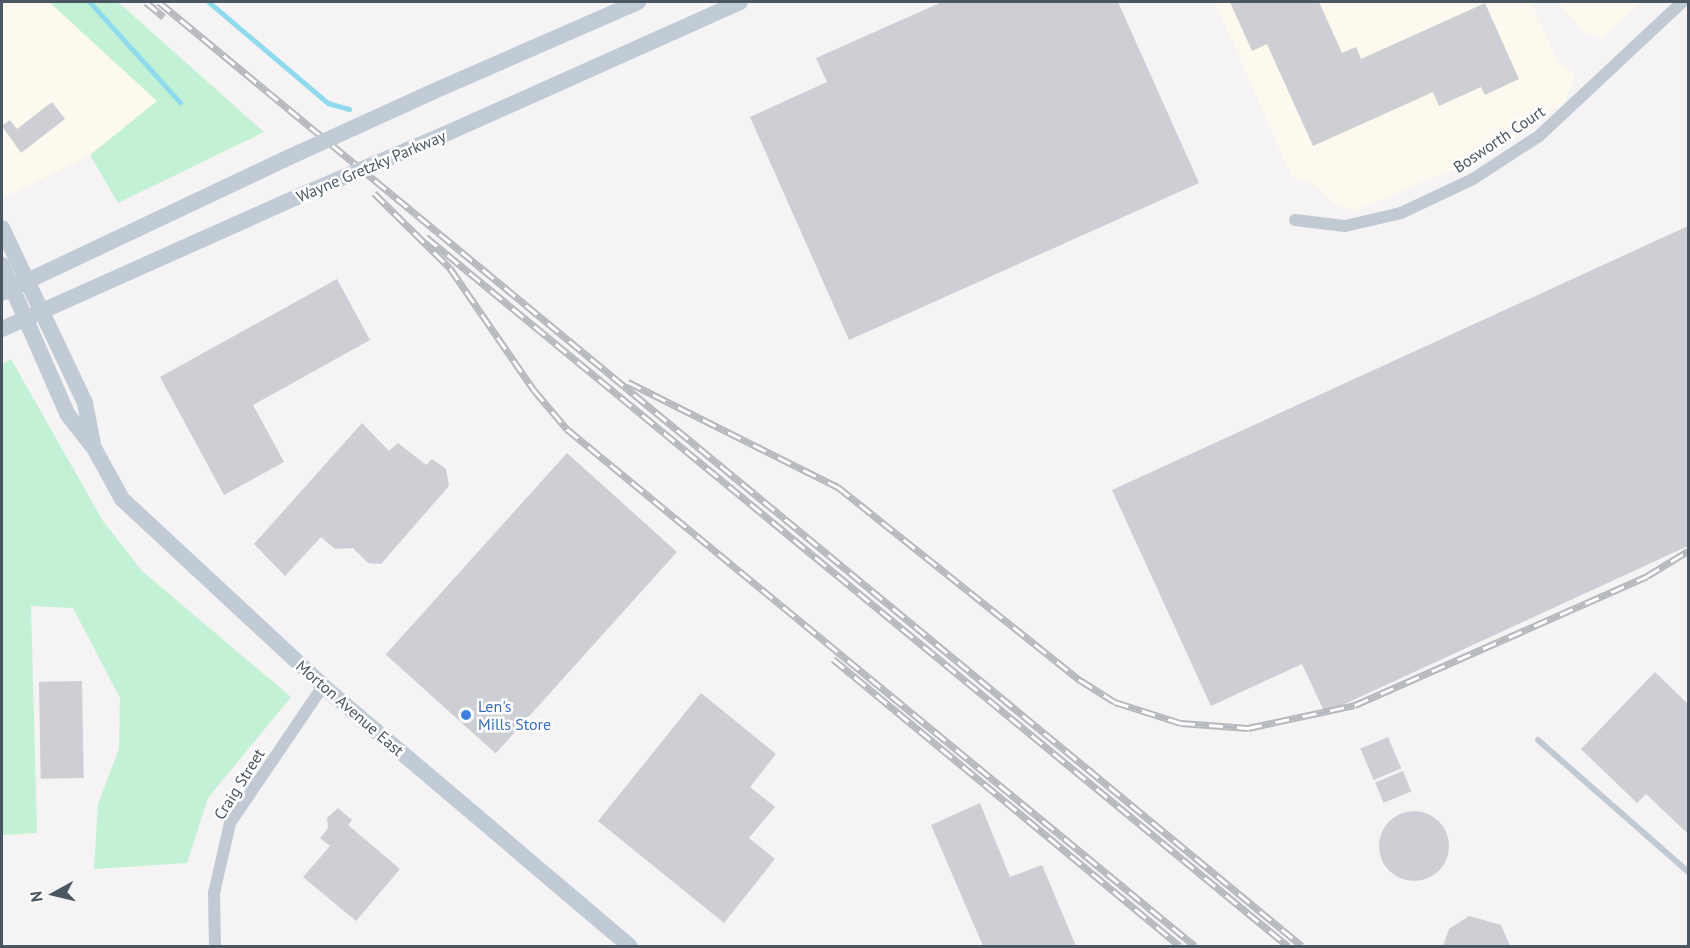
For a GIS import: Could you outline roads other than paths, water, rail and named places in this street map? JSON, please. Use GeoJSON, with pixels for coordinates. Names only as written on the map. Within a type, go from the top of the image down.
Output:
{"type":"FeatureCollection","features":[{"type":"Feature","properties":{"kind":"main road"},"geometry":{"type":"LineString","coordinates":[[7,290],[283,160],[638,2]]}},
{"type":"Feature","properties":{"kind":"main road","name":"Wayne Gretzky Parkway"},"geometry":{"type":"LineString","coordinates":[[2,329],[740,2]]}},
{"type":"Feature","properties":{"kind":"main road","name":"Morton Avenue East"},"geometry":{"type":"LineString","coordinates":[[2,228],[85,403],[94,448]]}},
{"type":"Feature","properties":{"kind":"main road","name":"Morton Avenue East"},"geometry":{"type":"LineString","coordinates":[[2,265],[7,290],[25,318],[68,415],[94,448],[122,498],[323,686],[630,946]]}},
{"type":"Feature","properties":{"kind":"street","name":"Bosworth Court"},"geometry":{"type":"LineString","coordinates":[[1295,220],[1345,226],[1401,213],[1473,179],[1539,136],[1682,2]]}},
{"type":"Feature","properties":{"kind":"street","name":"Craig Street"},"geometry":{"type":"LineString","coordinates":[[215,946],[214,893],[230,824],[323,686]]}},
{"type":"Feature","properties":{"kind":"lane"},"geometry":{"type":"LineString","coordinates":[[1538,740],[1689,872]]}},
{"type":"Feature","properties":{"kind":"waterway"},"geometry":{"type":"LineString","coordinates":[[90,2],[180,102]]}},
{"type":"Feature","properties":{"kind":"waterway"},"geometry":{"type":"LineString","coordinates":[[209,2],[328,103],[349,109]]}},
{"type":"Feature","properties":{"kind":"railway"},"geometry":{"type":"LineString","coordinates":[[146,2],[164,17]]}},
{"type":"Feature","properties":{"kind":"railway"},"geometry":{"type":"LineString","coordinates":[[159,2],[1302,946]]}},
{"type":"Feature","properties":{"kind":"railway"},"geometry":{"type":"LineString","coordinates":[[374,193],[450,268],[534,390],[567,429],[1195,946]]}},
{"type":"Feature","properties":{"kind":"railway"},"geometry":{"type":"LineString","coordinates":[[426,237],[1288,946]]}},
{"type":"Feature","properties":{"kind":"railway"},"geometry":{"type":"LineString","coordinates":[[628,382],[838,487],[1080,680],[1115,702],[1181,723],[1248,728],[1355,705],[1647,576],[1688,551]]}},
{"type":"Feature","properties":{"kind":"railway"},"geometry":{"type":"LineString","coordinates":[[833,659],[1180,946]]}},
{"type":"Feature","properties":{"kind":"place","name":"Len's Mills Store"},"geometry":{"type":"Point","coordinates":[466,715]}}]}
